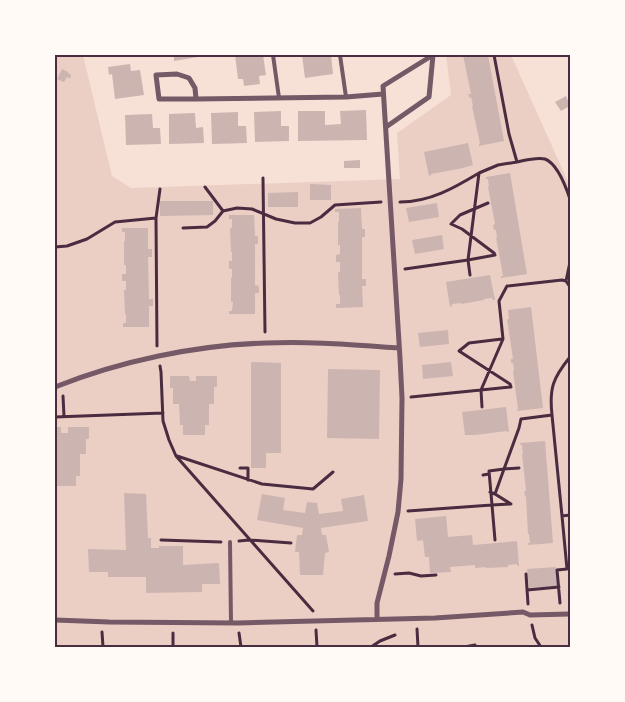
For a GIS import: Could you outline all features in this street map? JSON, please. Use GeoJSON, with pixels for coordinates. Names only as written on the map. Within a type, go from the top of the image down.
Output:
{"type":"FeatureCollection","features":[{"type":"Feature","properties":{"kind":"street"},"geometry":{"type":"LineString","coordinates":[[377,619],[377,603],[390,556],[398,512],[401,479],[402,398],[383,86],[433,55]]}},
{"type":"Feature","properties":{"kind":"street"},"geometry":{"type":"LineString","coordinates":[[386,127],[429,97],[433,55]]}},
{"type":"Feature","properties":{"kind":"street"},"geometry":{"type":"LineString","coordinates":[[196,99],[195,88],[189,78],[177,74],[156,75],[159,99],[196,99],[346,97],[383,94]]}},
{"type":"Feature","properties":{"kind":"street"},"geometry":{"type":"LineString","coordinates":[[55,387],[157,357],[209,348],[266,343],[333,343],[399,348]]}},
{"type":"Feature","properties":{"kind":"street"},"geometry":{"type":"LineString","coordinates":[[55,620],[231,622],[416,618],[523,612],[530,615],[570,614]]}},
{"type":"Feature","properties":{"kind":"lane"},"geometry":{"type":"LineString","coordinates":[[273,55],[279,98]]}},
{"type":"Feature","properties":{"kind":"lane"},"geometry":{"type":"LineString","coordinates":[[340,55],[346,97]]}},
{"type":"Feature","properties":{"kind":"lane"},"geometry":{"type":"LineString","coordinates":[[230,542],[231,622]]}},
{"type":"Feature","properties":{"kind":"path"},"geometry":{"type":"LineString","coordinates":[[494,55],[509,134],[517,162]]}},
{"type":"Feature","properties":{"kind":"path"},"geometry":{"type":"LineString","coordinates":[[183,228],[207,227],[216,222],[223,211],[237,208],[252,209],[276,219],[295,223],[310,222],[321,217],[335,204],[408,202],[428,198],[444,193],[479,173],[498,166],[533,159],[545,159],[555,166],[570,199]]}},
{"type":"Feature","properties":{"kind":"path"},"geometry":{"type":"LineString","coordinates":[[470,274],[468,260],[479,173]]}},
{"type":"Feature","properties":{"kind":"path"},"geometry":{"type":"LineString","coordinates":[[264,178],[266,343]]}},
{"type":"Feature","properties":{"kind":"path"},"geometry":{"type":"LineString","coordinates":[[205,187],[223,211]]}},
{"type":"Feature","properties":{"kind":"path"},"geometry":{"type":"LineString","coordinates":[[160,189],[156,218],[157,357],[161,372],[163,421],[169,440],[176,456],[321,620]]}},
{"type":"Feature","properties":{"kind":"path"},"geometry":{"type":"LineString","coordinates":[[395,271],[495,255],[462,229],[451,224],[460,215],[488,203]]}},
{"type":"Feature","properties":{"kind":"path"},"geometry":{"type":"LineString","coordinates":[[55,247],[67,246],[87,239],[115,222],[156,218]]}},
{"type":"Feature","properties":{"kind":"path"},"geometry":{"type":"LineString","coordinates":[[570,262],[566,281],[570,287]]}},
{"type":"Feature","properties":{"kind":"path"},"geometry":{"type":"LineString","coordinates":[[482,407],[481,390],[502,339],[499,301],[507,286],[566,281]]}},
{"type":"Feature","properties":{"kind":"path"},"geometry":{"type":"LineString","coordinates":[[402,398],[511,387],[510,384],[459,351],[469,343],[502,339]]}},
{"type":"Feature","properties":{"kind":"path"},"geometry":{"type":"LineString","coordinates":[[561,614],[557,570],[567,569],[551,397],[555,378],[570,357]]}},
{"type":"Feature","properties":{"kind":"path"},"geometry":{"type":"LineString","coordinates":[[55,417],[163,413]]}},
{"type":"Feature","properties":{"kind":"path"},"geometry":{"type":"LineString","coordinates":[[495,494],[519,428],[520,419],[552,415]]}},
{"type":"Feature","properties":{"kind":"path"},"geometry":{"type":"LineString","coordinates":[[176,456],[262,484],[313,489],[333,472]]}},
{"type":"Feature","properties":{"kind":"path"},"geometry":{"type":"LineString","coordinates":[[240,468],[248,468],[248,480]]}},
{"type":"Feature","properties":{"kind":"path"},"geometry":{"type":"LineString","coordinates":[[483,475],[489,474],[489,471],[519,468]]}},
{"type":"Feature","properties":{"kind":"path"},"geometry":{"type":"LineString","coordinates":[[489,474],[495,540]]}},
{"type":"Feature","properties":{"kind":"path"},"geometry":{"type":"LineString","coordinates":[[398,512],[511,504],[490,492]]}},
{"type":"Feature","properties":{"kind":"path"},"geometry":{"type":"LineString","coordinates":[[562,516],[570,515]]}},
{"type":"Feature","properties":{"kind":"path"},"geometry":{"type":"LineString","coordinates":[[384,575],[408,573],[421,576],[436,575]]}},
{"type":"Feature","properties":{"kind":"path"},"geometry":{"type":"LineString","coordinates":[[526,574],[530,615],[535,638],[541,647]]}},
{"type":"Feature","properties":{"kind":"path"},"geometry":{"type":"LineString","coordinates":[[527,590],[559,587]]}},
{"type":"Feature","properties":{"kind":"path"},"geometry":{"type":"LineString","coordinates":[[416,618],[418,647]]}},
{"type":"Feature","properties":{"kind":"path"},"geometry":{"type":"LineString","coordinates":[[371,647],[394,635]]}},
{"type":"Feature","properties":{"kind":"path"},"geometry":{"type":"LineString","coordinates":[[464,647],[475,645]]}},
{"type":"Feature","properties":{"kind":"shaded area"},"geometry":{"type":"Polygon","coordinates":[[[55,55],[83,55],[112,176],[131,188],[400,179],[397,133],[451,95],[446,55],[511,55],[570,186],[570,647],[55,647],[55,55]]]}},
{"type":"Feature","properties":{"kind":"building"},"geometry":{"type":"Polygon","coordinates":[[[174,55],[197,55],[198,57],[174,61],[174,55]]]}},
{"type":"Feature","properties":{"kind":"building"},"geometry":{"type":"Polygon","coordinates":[[[235,55],[263,55],[266,75],[259,76],[260,84],[244,86],[243,79],[238,79],[235,55]]]}},
{"type":"Feature","properties":{"kind":"building"},"geometry":{"type":"Polygon","coordinates":[[[302,55],[331,55],[333,74],[305,78],[302,55]]]}},
{"type":"Feature","properties":{"kind":"building"},"geometry":{"type":"Polygon","coordinates":[[[463,55],[488,55],[504,141],[479,146],[473,106],[471,97],[469,98],[468,94],[471,94],[463,55]]]}},
{"type":"Feature","properties":{"kind":"building"},"geometry":{"type":"Polygon","coordinates":[[[130,64],[131,71],[140,70],[144,95],[115,99],[112,74],[109,75],[108,67],[130,64]]]}},
{"type":"Feature","properties":{"kind":"building"},"geometry":{"type":"Polygon","coordinates":[[[62,69],[71,75],[70,79],[67,77],[64,82],[57,79],[62,69]]]}},
{"type":"Feature","properties":{"kind":"building"},"geometry":{"type":"Polygon","coordinates":[[[566,96],[570,106],[561,111],[555,102],[566,96]]]}},
{"type":"Feature","properties":{"kind":"building"},"geometry":{"type":"Polygon","coordinates":[[[366,110],[367,140],[298,141],[298,111],[325,111],[325,125],[341,124],[340,111],[366,110]]]}},
{"type":"Feature","properties":{"kind":"building"},"geometry":{"type":"Polygon","coordinates":[[[281,111],[281,126],[289,126],[289,141],[255,142],[254,112],[281,111]]]}},
{"type":"Feature","properties":{"kind":"building"},"geometry":{"type":"Polygon","coordinates":[[[238,112],[238,126],[246,126],[247,143],[212,144],[211,113],[238,112]]]}},
{"type":"Feature","properties":{"kind":"building"},"geometry":{"type":"Polygon","coordinates":[[[195,113],[196,128],[203,127],[204,143],[169,144],[169,114],[195,113]]]}},
{"type":"Feature","properties":{"kind":"building"},"geometry":{"type":"Polygon","coordinates":[[[152,114],[153,128],[160,128],[161,144],[126,145],[125,115],[152,114]]]}},
{"type":"Feature","properties":{"kind":"building"},"geometry":{"type":"Polygon","coordinates":[[[468,143],[473,165],[429,176],[424,152],[468,143]]]}},
{"type":"Feature","properties":{"kind":"building"},"geometry":{"type":"Polygon","coordinates":[[[360,160],[360,168],[344,168],[344,161],[360,160]]]}},
{"type":"Feature","properties":{"kind":"building"},"geometry":{"type":"Polygon","coordinates":[[[510,173],[527,274],[501,278],[503,276],[496,230],[494,230],[493,225],[495,224],[488,179],[486,177],[510,173]]]}},
{"type":"Feature","properties":{"kind":"building"},"geometry":{"type":"Polygon","coordinates":[[[310,184],[331,185],[331,200],[310,200],[310,184]]]}},
{"type":"Feature","properties":{"kind":"building"},"geometry":{"type":"Polygon","coordinates":[[[298,192],[298,207],[268,207],[268,193],[298,192]]]}},
{"type":"Feature","properties":{"kind":"building"},"geometry":{"type":"Polygon","coordinates":[[[160,201],[213,201],[213,215],[160,216],[160,201]]]}},
{"type":"Feature","properties":{"kind":"building"},"geometry":{"type":"Polygon","coordinates":[[[437,203],[439,217],[409,222],[406,208],[437,203]]]}},
{"type":"Feature","properties":{"kind":"building"},"geometry":{"type":"Polygon","coordinates":[[[361,208],[362,229],[365,229],[365,237],[362,237],[362,279],[366,279],[366,286],[362,286],[363,307],[336,308],[336,304],[340,304],[338,272],[340,272],[340,262],[336,262],[336,255],[340,254],[340,245],[338,245],[339,212],[335,212],[335,209],[361,208]]]}},
{"type":"Feature","properties":{"kind":"building"},"geometry":{"type":"Polygon","coordinates":[[[229,215],[254,215],[255,236],[258,236],[258,244],[255,244],[255,285],[259,286],[259,293],[255,293],[255,314],[229,314],[229,311],[232,311],[233,302],[231,302],[232,269],[229,269],[229,261],[232,261],[230,228],[232,228],[232,219],[229,219],[229,215]]]}},
{"type":"Feature","properties":{"kind":"building"},"geometry":{"type":"Polygon","coordinates":[[[122,228],[148,228],[148,249],[152,249],[152,257],[148,257],[149,299],[153,299],[153,306],[149,306],[149,327],[123,327],[123,323],[126,323],[124,290],[126,290],[126,281],[122,281],[122,274],[126,274],[126,265],[124,265],[125,232],[122,232],[122,228]]]}},
{"type":"Feature","properties":{"kind":"building"},"geometry":{"type":"Polygon","coordinates":[[[442,235],[444,249],[415,254],[412,240],[442,235]]]}},
{"type":"Feature","properties":{"kind":"building"},"geometry":{"type":"Polygon","coordinates":[[[490,275],[495,300],[492,298],[484,299],[452,304],[450,307],[446,282],[490,275]]]}},
{"type":"Feature","properties":{"kind":"building"},"geometry":{"type":"Polygon","coordinates":[[[531,307],[543,408],[517,411],[513,363],[511,363],[511,359],[513,359],[507,319],[509,319],[508,310],[531,307]]]}},
{"type":"Feature","properties":{"kind":"building"},"geometry":{"type":"Polygon","coordinates":[[[448,330],[449,344],[420,347],[418,333],[448,330]]]}},
{"type":"Feature","properties":{"kind":"building"},"geometry":{"type":"Polygon","coordinates":[[[251,362],[281,363],[281,453],[266,453],[266,468],[251,468],[251,362]]]}},
{"type":"Feature","properties":{"kind":"building"},"geometry":{"type":"Polygon","coordinates":[[[451,362],[453,376],[423,379],[422,365],[451,362]]]}},
{"type":"Feature","properties":{"kind":"building"},"geometry":{"type":"Polygon","coordinates":[[[328,369],[380,370],[379,439],[327,438],[328,369]]]}},
{"type":"Feature","properties":{"kind":"building"},"geometry":{"type":"Polygon","coordinates":[[[170,376],[189,376],[190,381],[196,381],[196,376],[217,376],[217,387],[214,387],[214,404],[209,404],[209,425],[205,425],[205,435],[183,435],[183,425],[180,425],[179,404],[173,404],[173,388],[170,388],[170,376]]]}},
{"type":"Feature","properties":{"kind":"building"},"geometry":{"type":"Polygon","coordinates":[[[506,407],[509,432],[465,435],[462,412],[506,407]]]}},
{"type":"Feature","properties":{"kind":"building"},"geometry":{"type":"Polygon","coordinates":[[[55,427],[61,427],[61,433],[68,433],[68,427],[89,427],[89,439],[86,439],[86,454],[80,454],[80,476],[76,476],[76,486],[55,486],[55,427]]]}},
{"type":"Feature","properties":{"kind":"building"},"geometry":{"type":"Polygon","coordinates":[[[545,441],[553,543],[528,545],[530,543],[524,491],[526,491],[522,445],[520,443],[545,441]]]}},
{"type":"Feature","properties":{"kind":"building"},"geometry":{"type":"Polygon","coordinates":[[[124,493],[146,494],[148,538],[151,538],[151,548],[183,546],[183,565],[219,563],[220,584],[202,584],[202,592],[146,593],[146,577],[108,577],[108,572],[89,572],[88,549],[126,550],[124,493]]]}},
{"type":"Feature","properties":{"kind":"building"},"geometry":{"type":"Polygon","coordinates":[[[262,494],[285,498],[283,510],[305,513],[307,502],[317,503],[319,514],[343,511],[341,499],[364,495],[368,521],[321,528],[322,535],[326,535],[329,552],[325,553],[323,575],[300,575],[299,552],[295,552],[297,535],[302,535],[303,528],[257,520],[262,494]]]}},
{"type":"Feature","properties":{"kind":"building"},"geometry":{"type":"Polygon","coordinates":[[[446,516],[448,537],[472,535],[473,545],[517,541],[519,566],[517,564],[508,565],[508,567],[475,568],[475,565],[450,567],[451,572],[430,573],[429,557],[425,557],[423,540],[417,541],[415,519],[446,516]]]}},
{"type":"Feature","properties":{"kind":"building"},"geometry":{"type":"Polygon","coordinates":[[[556,567],[557,586],[529,588],[527,569],[556,567]]]}}]}
